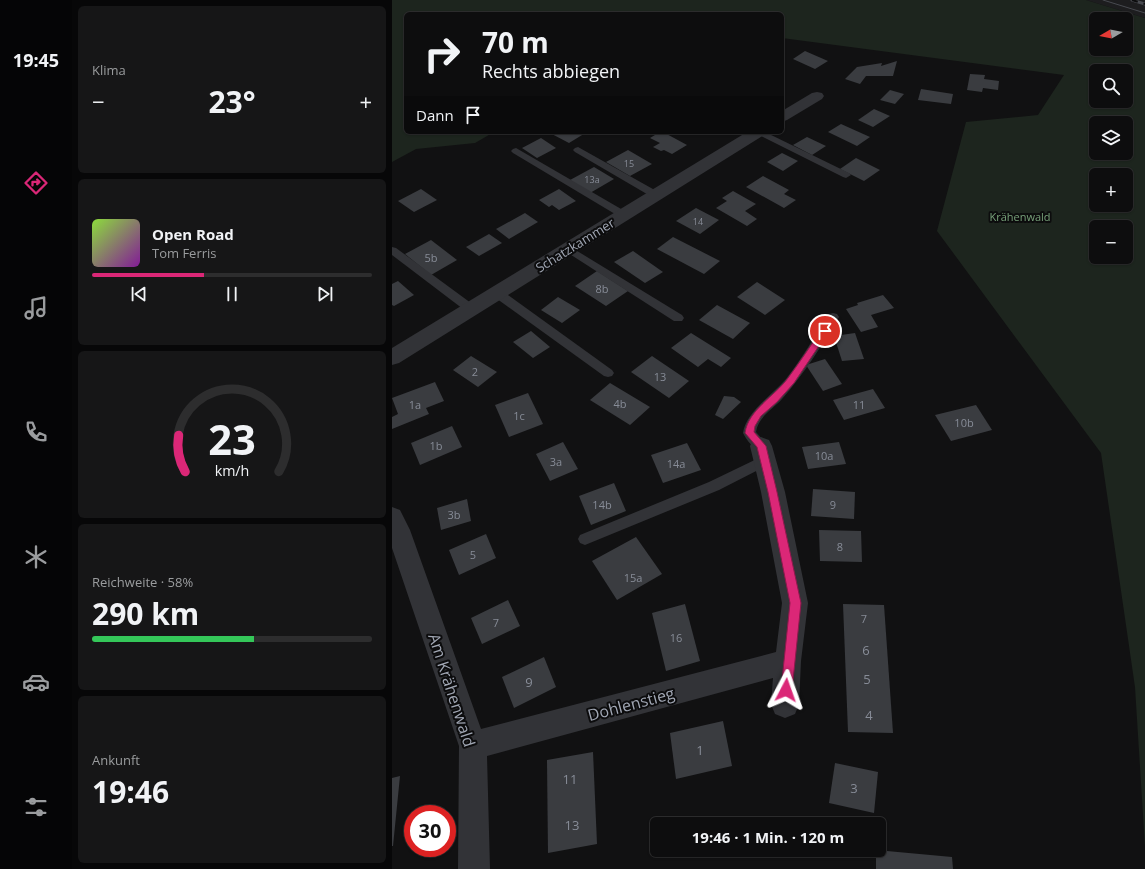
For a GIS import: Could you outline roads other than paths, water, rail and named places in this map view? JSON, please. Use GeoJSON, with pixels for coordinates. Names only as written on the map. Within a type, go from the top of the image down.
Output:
{"type":"FeatureCollection","features":[{"type":"Feature","properties":{"kind":"street"},"geometry":{"type":"LineString","coordinates":[[784,116],[817,96]]}},
{"type":"Feature","properties":{"kind":"street","name":"Schatzkammer"},"geometry":{"type":"LineString","coordinates":[[392,358],[752,134]]}},
{"type":"Feature","properties":{"kind":"street"},"geometry":{"type":"LineString","coordinates":[[763,453],[795,603],[788,661],[785,704]]}},
{"type":"Feature","properties":{"kind":"street","name":"Am Krähenwald"},"geometry":{"type":"LineString","coordinates":[[392,517],[398,530],[473,746],[474,869]]}},
{"type":"Feature","properties":{"kind":"street","name":"Dohlenstieg"},"geometry":{"type":"LineString","coordinates":[[473,746],[788,661]]}},
{"type":"Feature","properties":{"kind":"lane"},"geometry":{"type":"LineString","coordinates":[[756,134],[846,175]]}},
{"type":"Feature","properties":{"kind":"lane"},"geometry":{"type":"LineString","coordinates":[[578,150],[656,195]]}},
{"type":"Feature","properties":{"kind":"lane"},"geometry":{"type":"LineString","coordinates":[[516,152],[624,215]]}},
{"type":"Feature","properties":{"kind":"lane"},"geometry":{"type":"LineString","coordinates":[[569,249],[678,318]]}},
{"type":"Feature","properties":{"kind":"lane"},"geometry":{"type":"LineString","coordinates":[[392,250],[472,309]]}},
{"type":"Feature","properties":{"kind":"lane"},"geometry":{"type":"LineString","coordinates":[[497,293],[608,373]]}},
{"type":"Feature","properties":{"kind":"lane"},"geometry":{"type":"LineString","coordinates":[[585,539],[714,486],[763,453],[749,433],[750,426],[758,414],[774,400],[791,381],[833,317]]}},
{"type":"Feature","properties":{"kind":"tram line"},"geometry":{"type":"LineString","coordinates":[[1103,0],[1145,13]]}},
{"type":"Feature","properties":{"kind":"railway"},"geometry":{"type":"LineString","coordinates":[[1132,0],[1145,4]]}},
{"type":"Feature","properties":{"kind":"park label","name":"Krähenwald"},"geometry":{"type":"Point","coordinates":[1020,216]}}]}
